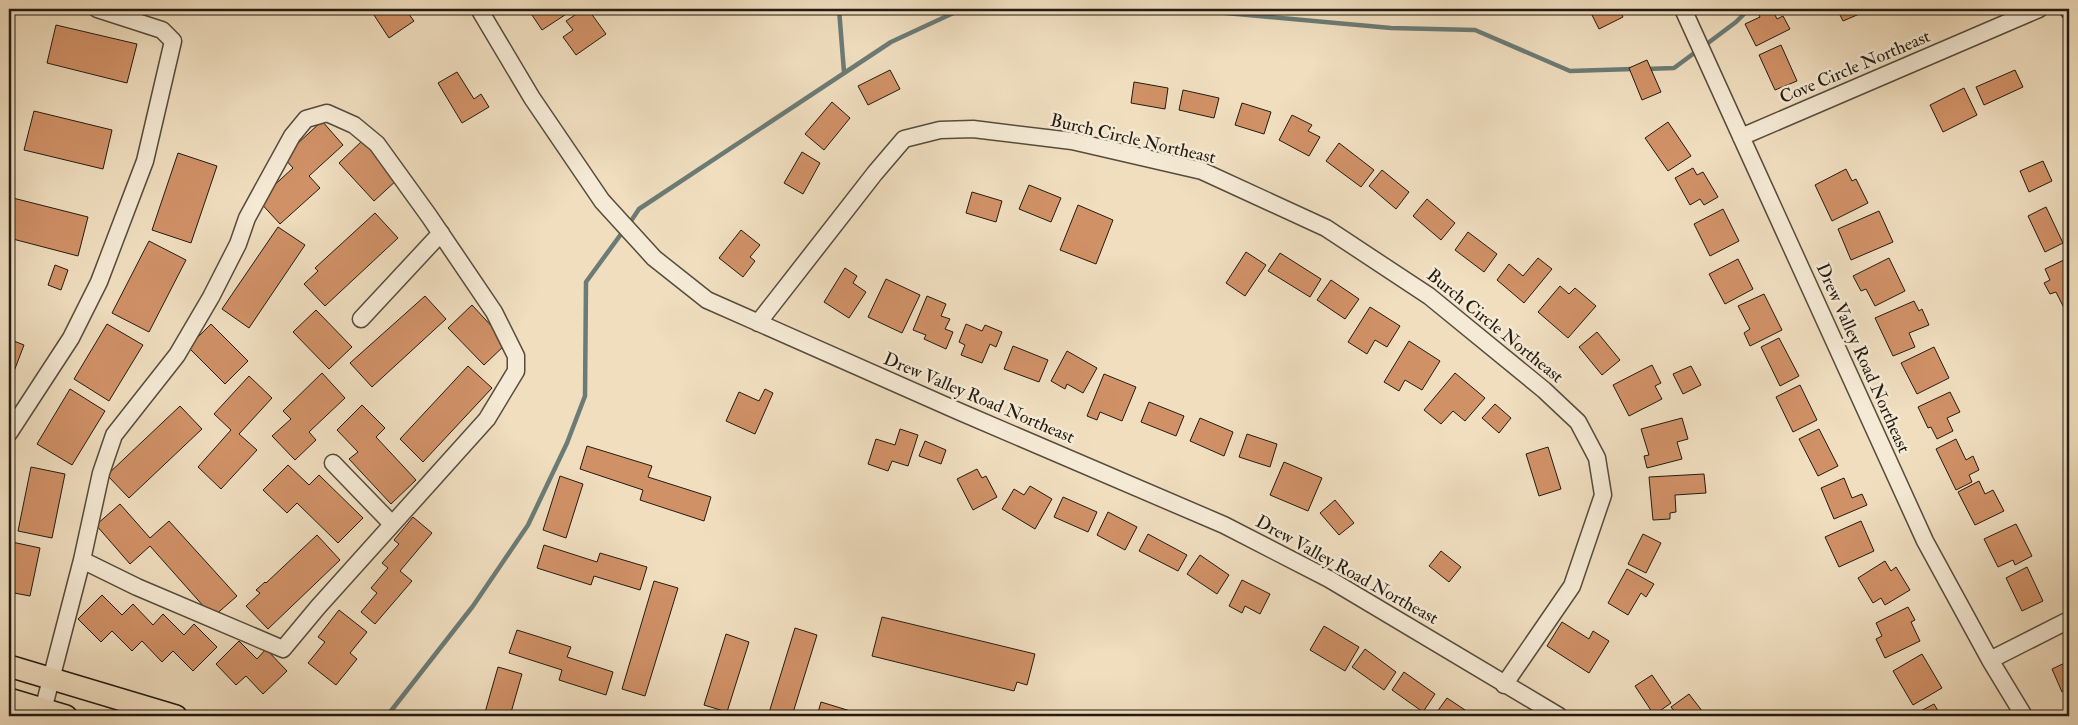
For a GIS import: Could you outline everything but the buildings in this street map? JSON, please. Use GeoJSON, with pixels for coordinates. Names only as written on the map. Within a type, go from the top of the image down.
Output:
{"type":"FeatureCollection","features":[{"type":"Feature","properties":{"kind":"main road"},"geometry":{"type":"LineString","coordinates":[[9,666],[176,716]]}},
{"type":"Feature","properties":{"kind":"main road"},"geometry":{"type":"LineString","coordinates":[[9,699],[66,716]]}},
{"type":"Feature","properties":{"kind":"street"},"geometry":{"type":"LineString","coordinates":[[9,432],[71,338],[99,282],[145,161],[171,51],[173,41],[162,30],[97,9]]}},
{"type":"Feature","properties":{"kind":"street","name":"Drew Valley Road Northeast"},"geometry":{"type":"LineString","coordinates":[[479,9],[537,105],[602,201],[654,258],[707,300],[949,408],[1224,525],[1329,579],[1559,716]]}},
{"type":"Feature","properties":{"kind":"street","name":"Drew Valley Road Northeast"},"geometry":{"type":"LineString","coordinates":[[1683,9],[1925,541],[1990,660],[2024,716]]}},
{"type":"Feature","properties":{"kind":"street","name":"Cove Circle Northeast"},"geometry":{"type":"LineString","coordinates":[[1742,138],[2039,9]]}},
{"type":"Feature","properties":{"kind":"street"},"geometry":{"type":"LineString","coordinates":[[43,710],[82,560],[101,473],[114,435],[176,355],[211,297],[238,244],[248,218],[292,136],[306,119],[327,113],[354,125],[377,144],[440,233],[494,312],[516,356],[516,371],[487,420],[318,607],[283,649],[137,587],[82,560]]}},
{"type":"Feature","properties":{"kind":"street","name":"Burch Circle Northeast"},"geometry":{"type":"LineString","coordinates":[[758,323],[875,173],[904,139],[940,130],[973,129],[1072,141],[1202,172],[1326,228],[1429,296],[1537,384],[1578,422],[1597,458],[1603,495],[1572,586],[1504,684]]}},
{"type":"Feature","properties":{"kind":"street"},"geometry":{"type":"LineString","coordinates":[[361,319],[440,233]]}},
{"type":"Feature","properties":{"kind":"street"},"geometry":{"type":"LineString","coordinates":[[333,463],[392,524]]}},
{"type":"Feature","properties":{"kind":"street"},"geometry":{"type":"LineString","coordinates":[[1990,660],[2069,620]]}},
{"type":"Feature","properties":{"kind":"waterway"},"geometry":{"type":"LineString","coordinates":[[839,9],[844,72]]}},
{"type":"Feature","properties":{"kind":"waterway"},"geometry":{"type":"LineString","coordinates":[[629,224],[639,209],[891,42],[962,9]]}},
{"type":"Feature","properties":{"kind":"waterway"},"geometry":{"type":"LineString","coordinates":[[1182,9],[1391,28],[1475,30],[1570,71],[1633,69]]}},
{"type":"Feature","properties":{"kind":"waterway"},"geometry":{"type":"LineString","coordinates":[[1704,46],[1736,22],[1749,9]]}},
{"type":"Feature","properties":{"kind":"waterway"},"geometry":{"type":"LineString","coordinates":[[1646,69],[1674,68],[1697,51]]}},
{"type":"Feature","properties":{"kind":"waterway"},"geometry":{"type":"LineString","coordinates":[[387,716],[473,606],[528,525],[567,443],[585,396],[586,282],[624,230]]}}]}
